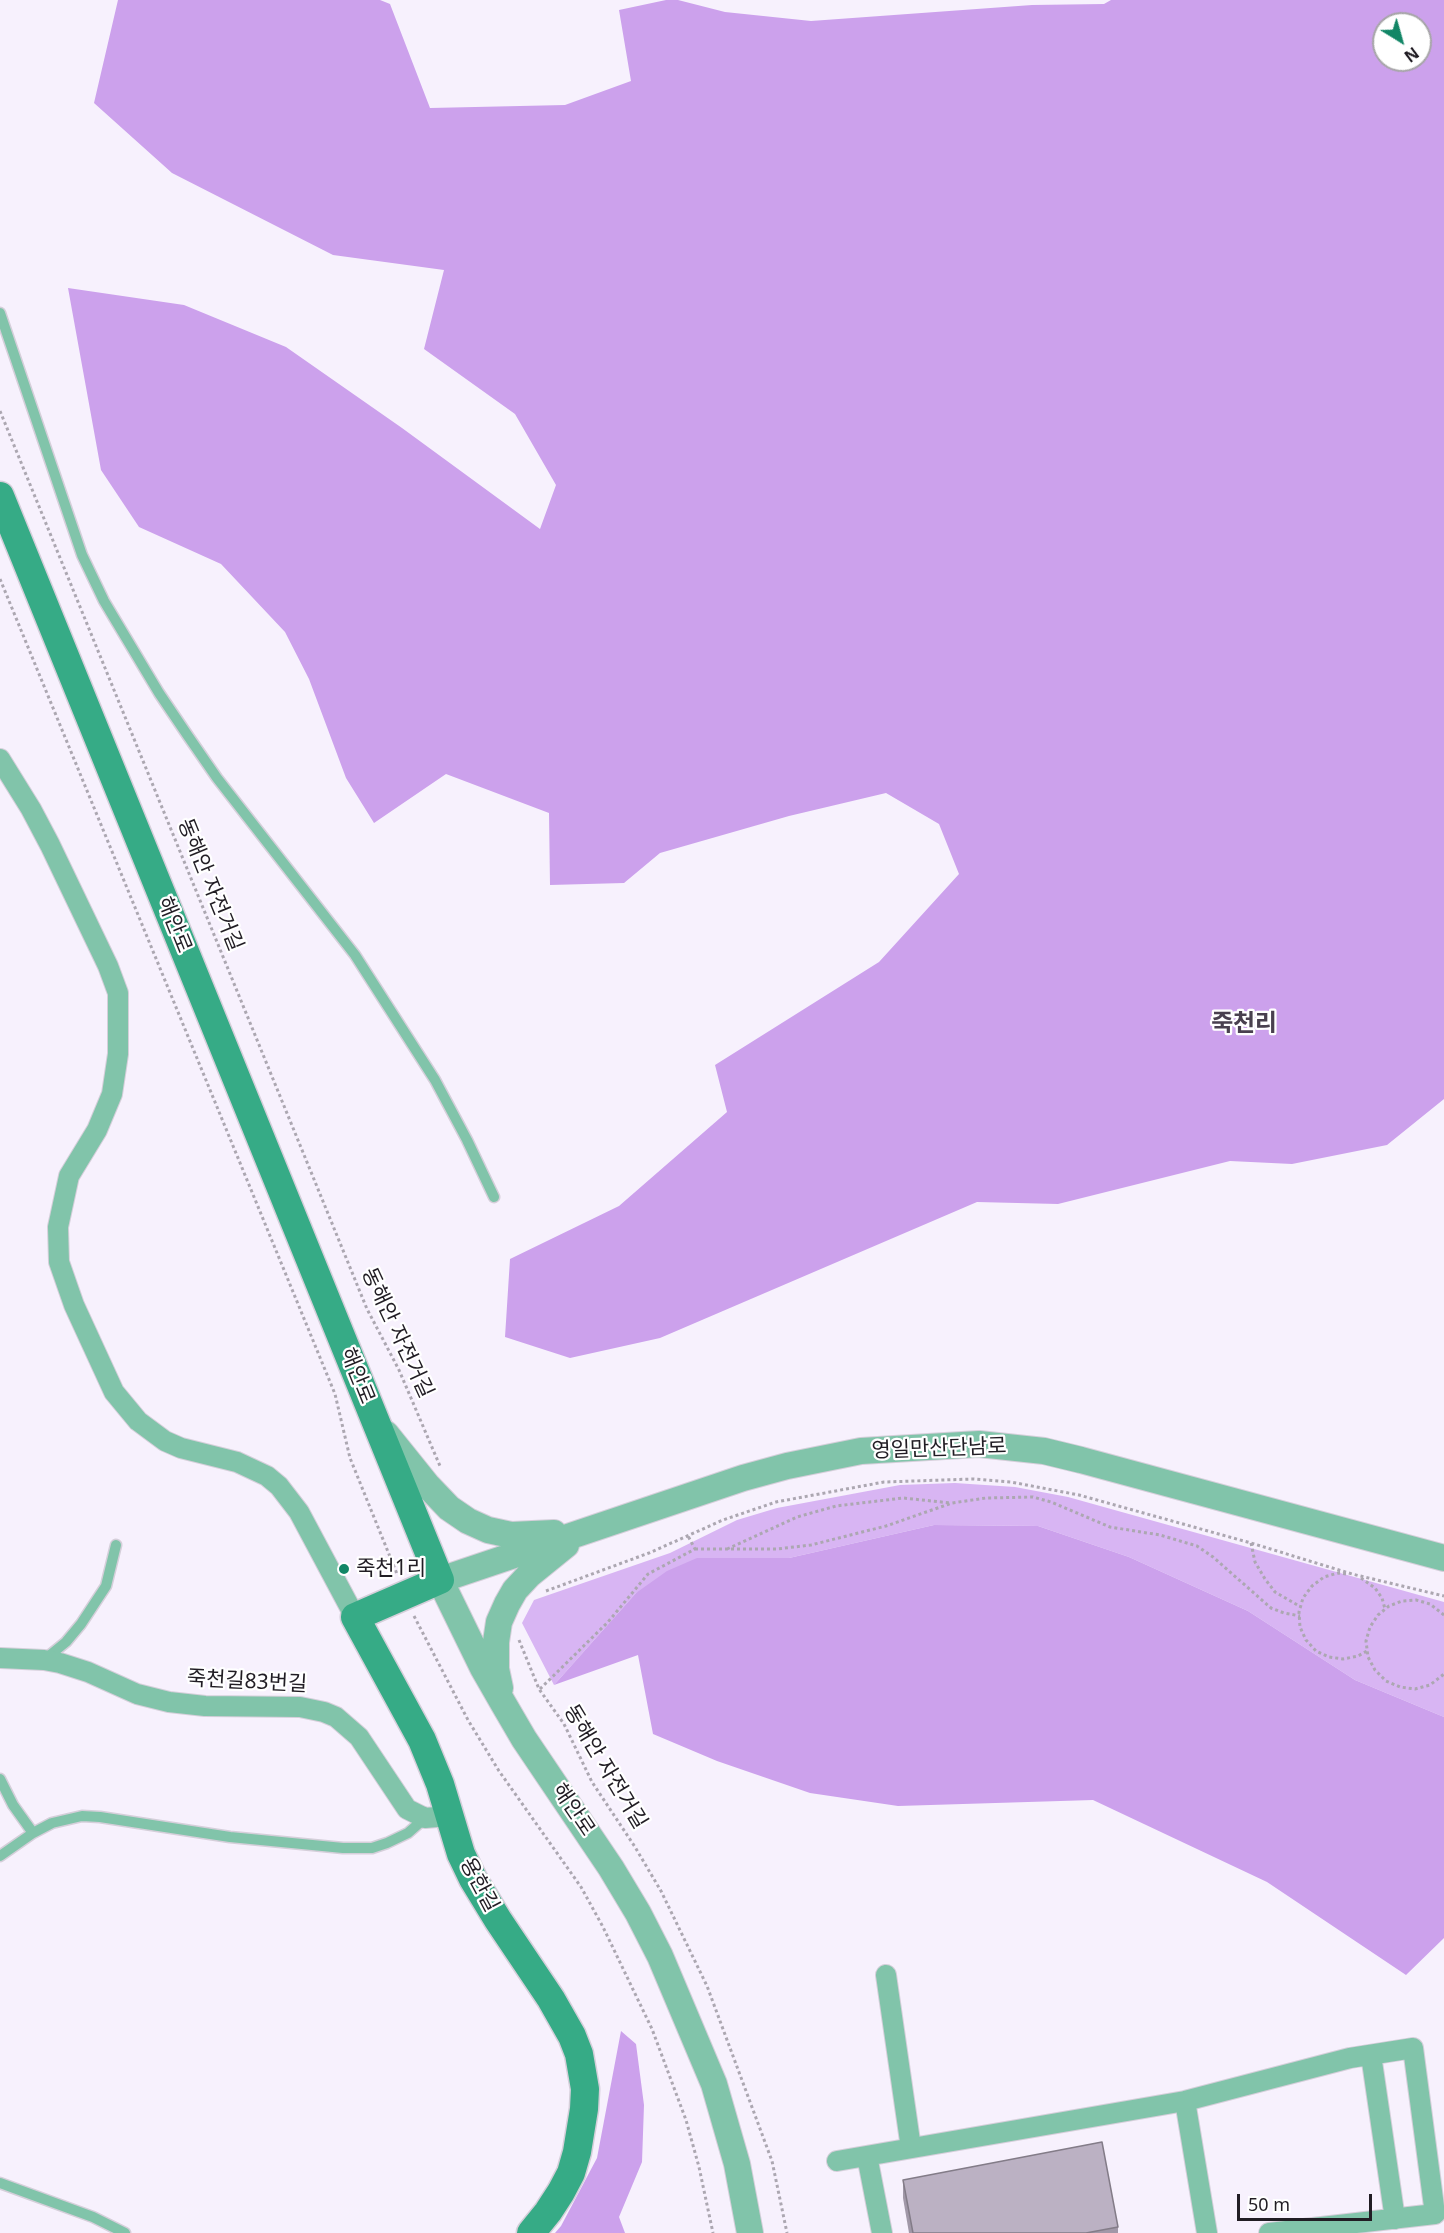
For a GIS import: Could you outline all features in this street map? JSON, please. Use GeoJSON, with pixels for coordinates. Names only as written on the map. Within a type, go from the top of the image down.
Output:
{"type":"FeatureCollection","features":[{"type":"Feature","properties":{"kind":"main road","name":"해안로"},"geometry":{"type":"LineString","coordinates":[[0,496],[440,1580]]}},
{"type":"Feature","properties":{"kind":"main road"},"geometry":{"type":"LineString","coordinates":[[355,1617],[440,1580]]}},
{"type":"Feature","properties":{"kind":"main road","name":"용한길"},"geometry":{"type":"LineString","coordinates":[[355,1617],[422,1740],[440,1784],[437,1817],[462,1854],[473,1879],[562,2018],[579,2054],[583,2070],[584,2109],[577,2152],[571,2173],[548,2212],[531,2233]]}},
{"type":"Feature","properties":{"kind":"street"},"geometry":{"type":"LineString","coordinates":[[0,759],[26,800],[50,845],[108,966],[118,993],[118,1054],[112,1094],[97,1130],[69,1176],[58,1227],[59,1262],[74,1305],[114,1392],[138,1421],[165,1441],[181,1448],[237,1462],[267,1476],[279,1486],[298,1512],[355,1617]]}},
{"type":"Feature","properties":{"kind":"street"},"geometry":{"type":"LineString","coordinates":[[373,1417],[427,1485],[450,1508],[468,1521],[488,1530],[511,1535],[584,1532]]}},
{"type":"Feature","properties":{"kind":"street","name":"영일만산단남로"},"geometry":{"type":"LineString","coordinates":[[440,1580],[743,1478],[796,1464],[861,1452],[979,1444],[1044,1451],[1081,1460],[1444,1558]]}},
{"type":"Feature","properties":{"kind":"street"},"geometry":{"type":"LineString","coordinates":[[503,1703],[496,1669],[496,1642],[500,1622],[507,1605],[515,1590],[529,1575],[584,1532]]}},
{"type":"Feature","properties":{"kind":"street","name":"해안로"},"geometry":{"type":"LineString","coordinates":[[440,1580],[483,1668],[524,1739],[616,1877],[660,1956],[714,2084],[737,2164],[750,2233]]}},
{"type":"Feature","properties":{"kind":"street","name":"죽천길83번길"},"geometry":{"type":"LineString","coordinates":[[0,1658],[44,1660],[88,1672],[151,1699],[205,1706],[300,1707],[324,1712],[336,1717],[359,1737],[408,1809],[437,1817]]}},
{"type":"Feature","properties":{"kind":"street"},"geometry":{"type":"LineString","coordinates":[[886,1975],[911,2148]]}},
{"type":"Feature","properties":{"kind":"street"},"geometry":{"type":"LineString","coordinates":[[837,2161],[1185,2101],[1350,2058],[1413,2048],[1435,2214],[1269,2233]]}},
{"type":"Feature","properties":{"kind":"street"},"geometry":{"type":"LineString","coordinates":[[1371,2055],[1395,2219]]}},
{"type":"Feature","properties":{"kind":"street"},"geometry":{"type":"LineString","coordinates":[[1185,2101],[1207,2233]]}},
{"type":"Feature","properties":{"kind":"street"},"geometry":{"type":"LineString","coordinates":[[867,2156],[882,2233]]}},
{"type":"Feature","properties":{"kind":"lane"},"geometry":{"type":"LineString","coordinates":[[0,313],[81,555],[104,601],[159,693],[217,778],[355,955],[435,1080],[494,1197]]}},
{"type":"Feature","properties":{"kind":"lane"},"geometry":{"type":"LineString","coordinates":[[44,1660],[66,1642],[106,1586],[116,1545]]}},
{"type":"Feature","properties":{"kind":"lane"},"geometry":{"type":"LineString","coordinates":[[0,1779],[13,1806],[33,1833]]}},
{"type":"Feature","properties":{"kind":"lane"},"geometry":{"type":"LineString","coordinates":[[0,1856],[33,1833],[71,1817],[82,1816],[230,1837],[343,1848],[372,1848],[387,1844],[437,1817]]}},
{"type":"Feature","properties":{"kind":"lane"},"geometry":{"type":"LineString","coordinates":[[0,2183],[93,2217],[125,2233]]}},
{"type":"Feature","properties":{"kind":"path","name":"동해안 자전거길"},"geometry":{"type":"LineString","coordinates":[[0,411],[367,1309],[399,1370],[442,1468]]}},
{"type":"Feature","properties":{"kind":"path"},"geometry":{"type":"LineString","coordinates":[[541,1593],[650,1553],[745,1511],[776,1502],[884,1482],[973,1479],[1011,1482],[1079,1495],[1352,1574],[1444,1596]]}},
{"type":"Feature","properties":{"kind":"path"},"geometry":{"type":"LineString","coordinates":[[539,1689],[608,1622],[648,1574],[695,1549],[724,1551],[811,1545],[886,1526],[952,1503],[986,1498],[1033,1497],[1051,1502],[1110,1527],[1178,1539],[1197,1546],[1213,1557],[1271,1608],[1300,1616]]}},
{"type":"Feature","properties":{"kind":"path"},"geometry":{"type":"LineString","coordinates":[[724,1551],[797,1517],[836,1506],[903,1498],[952,1503]]}},
{"type":"Feature","properties":{"kind":"path"},"geometry":{"type":"LineString","coordinates":[[688,1536],[695,1549]]}},
{"type":"Feature","properties":{"kind":"path"},"geometry":{"type":"LineString","coordinates":[[1251,1543],[1256,1562],[1275,1592],[1301,1606]]}},
{"type":"Feature","properties":{"kind":"path"},"geometry":{"type":"LineString","coordinates":[[1367,1651],[1358,1656],[1343,1659],[1329,1657],[1316,1651],[1306,1640],[1300,1627],[1303,1598],[1312,1586],[1324,1577],[1338,1573],[1352,1574],[1366,1580],[1375,1588],[1382,1598],[1385,1610]]}},
{"type":"Feature","properties":{"kind":"path"},"geometry":{"type":"LineString","coordinates":[[1444,1615],[1430,1604],[1416,1600],[1402,1601],[1378,1615],[1370,1627],[1366,1641],[1367,1651],[1375,1671],[1386,1681],[1400,1687],[1415,1689],[1430,1684],[1444,1674]]}},
{"type":"Feature","properties":{"kind":"path","name":"동해안 자전거길"},"geometry":{"type":"LineString","coordinates":[[507,1605],[518,1611],[516,1630],[539,1689],[564,1724],[592,1782],[636,1847],[661,1891],[702,1976],[772,2161],[787,2233]]}},
{"type":"Feature","properties":{"kind":"shaded area"},"geometry":{"type":"Polygon","coordinates":[[[118,0],[380,0],[390,4],[430,108],[565,105],[631,81],[619,10],[666,0],[678,0],[725,12],[811,21],[1032,5],[1104,4],[1111,0],[1444,0],[1444,1099],[1387,1145],[1292,1164],[1230,1161],[1058,1204],[977,1202],[660,1338],[570,1358],[505,1337],[510,1259],[619,1206],[727,1112],[715,1065],[879,962],[959,874],[939,824],[886,793],[789,816],[660,853],[624,883],[550,885],[549,813],[446,774],[374,823],[346,778],[309,679],[285,632],[221,564],[139,527],[101,470],[68,288],[184,305],[286,347],[540,529],[556,485],[515,414],[424,349],[444,270],[333,255],[172,173],[94,103],[118,0]]]}},
{"type":"Feature","properties":{"kind":"shaded area"},"geometry":{"type":"Polygon","coordinates":[[[955,1483],[1015,1487],[1068,1497],[1444,1602],[1444,1717],[1355,1680],[1248,1611],[1129,1557],[1038,1526],[934,1525],[789,1558],[749,1559],[636,1593],[554,1685],[522,1623],[534,1600],[670,1553],[737,1520],[777,1508],[900,1485],[955,1483]]]}},
{"type":"Feature","properties":{"kind":"shaded area"},"geometry":{"type":"Polygon","coordinates":[[[934,1525],[1038,1526],[1129,1557],[1248,1611],[1355,1680],[1444,1717],[1444,1938],[1406,1975],[1267,1882],[1093,1800],[898,1806],[810,1793],[717,1761],[653,1734],[638,1655],[554,1685],[636,1593],[667,1571],[697,1558],[789,1558],[934,1525]]]}},
{"type":"Feature","properties":{"kind":"shaded area"},"geometry":{"type":"Polygon","coordinates":[[[621,2031],[636,2044],[644,2105],[642,2162],[619,2217],[625,2233],[555,2233],[561,2226],[597,2158],[621,2031]]]}},
{"type":"Feature","properties":{"kind":"building"},"geometry":{"type":"Polygon","coordinates":[[[1102,2142],[1118,2227],[1086,2233],[913,2233],[903,2180],[1102,2142]]]}},
{"type":"Feature","properties":{"kind":"place","name":"죽천1리"},"geometry":{"type":"Point","coordinates":[344,1569]}},
{"type":"Feature","properties":{"kind":"district","name":"죽천리"},"geometry":{"type":"Point","coordinates":[1244,1024]}}]}
